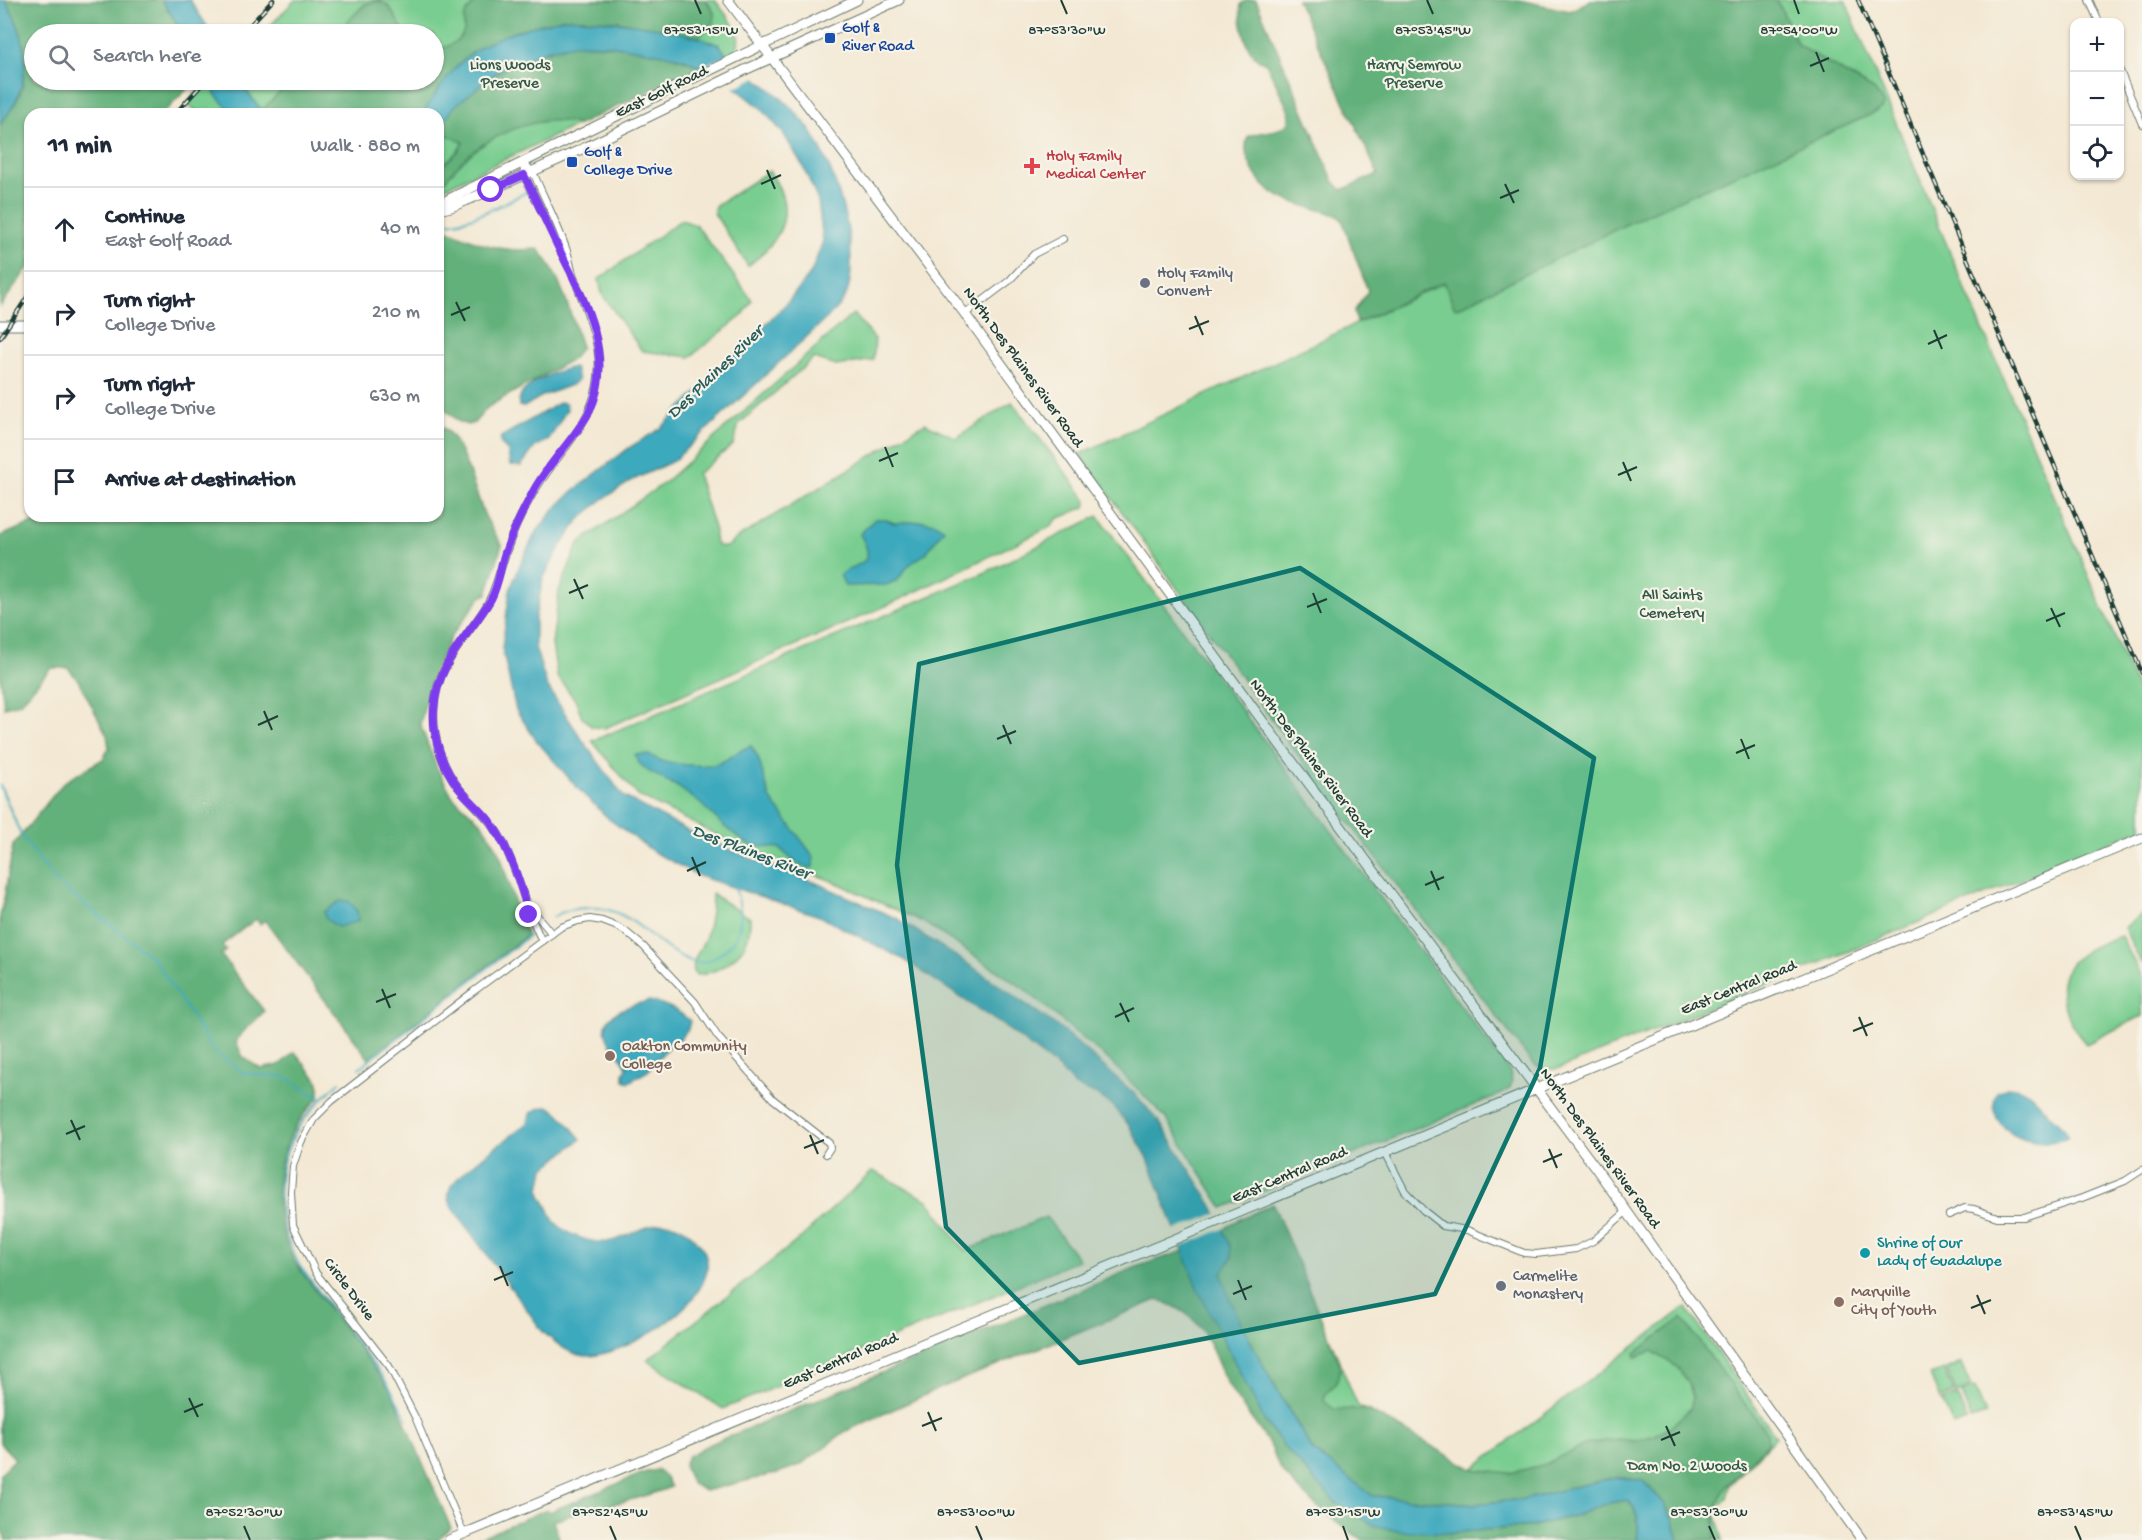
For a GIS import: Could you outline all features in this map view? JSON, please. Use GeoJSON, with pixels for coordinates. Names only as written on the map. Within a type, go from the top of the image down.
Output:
{"type":"FeatureCollection","features":[{"type":"Feature","properties":{"kind":"main road","name":"North Des Plaines River Road"},"geometry":{"type":"LineString","coordinates":[[728,0],[965,315],[1282,748],[1627,1211],[1862,1540]]}},
{"type":"Feature","properties":{"kind":"main road","name":"East Golf Road"},"geometry":{"type":"LineString","coordinates":[[444,203],[675,87],[857,0]]}},
{"type":"Feature","properties":{"kind":"main road","name":"East Golf Road"},"geometry":{"type":"LineString","coordinates":[[444,208],[451,207],[529,173],[772,57],[899,0]]}},
{"type":"Feature","properties":{"kind":"main road"},"geometry":{"type":"LineString","coordinates":[[0,325],[24,325]]}},
{"type":"Feature","properties":{"kind":"main road","name":"East Central Road"},"geometry":{"type":"LineString","coordinates":[[449,1540],[2142,838]]}},
{"type":"Feature","properties":{"kind":"street"},"geometry":{"type":"LineString","coordinates":[[2089,0],[2097,18]]}},
{"type":"Feature","properties":{"kind":"street"},"geometry":{"type":"LineString","coordinates":[[2120,72],[2142,124]]}},
{"type":"Feature","properties":{"kind":"street"},"geometry":{"type":"LineString","coordinates":[[523,162],[594,330],[600,365],[596,391],[590,410],[548,468],[514,528],[491,598],[444,666],[437,687],[434,711],[439,748],[448,773],[493,824],[504,844],[529,915],[542,941]]}},
{"type":"Feature","properties":{"kind":"street"},"geometry":{"type":"LineString","coordinates":[[965,315],[1009,281],[1034,254],[1063,239]]}},
{"type":"Feature","properties":{"kind":"street"},"geometry":{"type":"LineString","coordinates":[[525,901],[552,934]]}},
{"type":"Feature","properties":{"kind":"street","name":"Circle Drive"},"geometry":{"type":"LineString","coordinates":[[464,1534],[415,1417],[389,1366],[316,1273],[293,1224],[291,1192],[293,1166],[314,1119],[332,1101],[561,927],[590,919],[602,921],[625,931],[643,946],[695,1002],[718,1037],[773,1099],[829,1143],[830,1148],[826,1154]]}},
{"type":"Feature","properties":{"kind":"street"},"geometry":{"type":"LineString","coordinates":[[1385,1152],[1405,1191],[1424,1211],[1443,1226],[1467,1230],[1524,1253],[1536,1254],[1576,1249],[1593,1241],[1627,1211]]}},
{"type":"Feature","properties":{"kind":"street"},"geometry":{"type":"LineString","coordinates":[[1949,1215],[1965,1208],[1997,1217],[2024,1217],[2098,1192],[2125,1181],[2142,1170]]}},
{"type":"Feature","properties":{"kind":"highlighted area"},"geometry":{"type":"Polygon","coordinates":[[[1300,568],[1594,758],[1540,1068],[1435,1294],[1079,1363],[946,1227],[897,865],[919,664],[1300,568]]]}},
{"type":"Feature","properties":{"kind":"green space"},"geometry":{"type":"Polygon","coordinates":[[[5,0],[162,0],[178,24],[24,24],[24,75],[22,52],[12,14],[5,0]]]}},
{"type":"Feature","properties":{"kind":"green space","name":"Lions Woods Preserve"},"geometry":{"type":"Polygon","coordinates":[[[295,0],[715,0],[735,28],[738,43],[736,50],[729,56],[725,55],[444,188],[444,108],[260,108],[246,90],[444,90],[444,24],[272,24],[295,0]]]}},
{"type":"Feature","properties":{"kind":"green space"},"geometry":{"type":"Polygon","coordinates":[[[476,0],[706,0],[715,14],[714,21],[699,37],[617,21],[565,18],[513,32],[444,82],[444,48],[463,34],[465,15],[476,0]]]}},
{"type":"Feature","properties":{"kind":"green space","name":"Harry Semrow Preserve"},"geometry":{"type":"Polygon","coordinates":[[[1247,0],[1256,0],[1334,182],[1342,190],[1378,174],[1297,0],[1519,0],[1570,11],[1591,0],[1777,0],[1798,45],[1875,91],[1883,103],[1882,108],[1872,114],[1635,220],[1457,308],[1454,307],[1444,282],[1357,323],[1354,312],[1368,291],[1342,220],[1336,215],[1285,200],[1275,194],[1257,177],[1247,157],[1248,137],[1289,123],[1289,111],[1266,63],[1257,59],[1246,41],[1242,25],[1241,4],[1247,0]]]}},
{"type":"Feature","properties":{"kind":"green space","name":"All Saints Cemetery"},"geometry":{"type":"Polygon","coordinates":[[[1777,0],[1845,0],[1961,279],[2142,701],[2142,829],[1561,1068],[1539,1067],[1532,1063],[1289,743],[1080,454],[1445,282],[1877,95],[1875,91],[1798,45],[1777,0]]]}},
{"type":"Feature","properties":{"kind":"green space"},"geometry":{"type":"Polygon","coordinates":[[[378,1],[388,5],[400,24],[345,24],[365,4],[378,1]]]}},
{"type":"Feature","properties":{"kind":"green space"},"geometry":{"type":"Polygon","coordinates":[[[574,44],[606,45],[655,52],[700,67],[578,125],[566,122],[541,122],[503,134],[469,155],[444,182],[444,164],[458,151],[463,142],[444,134],[444,122],[451,111],[468,93],[496,73],[542,53],[574,44]]]}},
{"type":"Feature","properties":{"kind":"green space"},"geometry":{"type":"Polygon","coordinates":[[[24,75],[24,90],[186,90],[168,108],[24,108],[24,273],[0,307],[0,124],[15,103],[23,84],[24,75]]]}},
{"type":"Feature","properties":{"kind":"green space"},"geometry":{"type":"Polygon","coordinates":[[[199,90],[214,90],[228,108],[193,108],[187,103],[199,90]]]}},
{"type":"Feature","properties":{"kind":"green space"},"geometry":{"type":"Polygon","coordinates":[[[282,90],[438,90],[426,108],[264,108],[282,90]]]}},
{"type":"Feature","properties":{"kind":"green space"},"geometry":{"type":"Polygon","coordinates":[[[769,171],[783,199],[782,223],[778,235],[748,266],[714,213],[715,206],[769,171]]]}},
{"type":"Feature","properties":{"kind":"green space"},"geometry":{"type":"Polygon","coordinates":[[[681,220],[696,225],[752,300],[743,315],[690,357],[642,351],[602,294],[599,279],[681,220]]]}},
{"type":"Feature","properties":{"kind":"green space"},"geometry":{"type":"Polygon","coordinates":[[[444,228],[498,248],[538,249],[546,258],[558,282],[581,347],[573,359],[488,407],[474,423],[467,425],[458,421],[444,408],[444,228]]]}},
{"type":"Feature","properties":{"kind":"green space"},"geometry":{"type":"Polygon","coordinates":[[[853,314],[875,339],[873,360],[836,366],[814,358],[739,424],[733,445],[697,474],[715,531],[714,540],[718,546],[727,547],[737,538],[925,423],[956,438],[1012,402],[1087,501],[1085,507],[1057,519],[1050,527],[888,605],[605,728],[592,727],[582,717],[576,701],[557,676],[552,644],[559,591],[579,543],[664,483],[853,314]]]}},
{"type":"Feature","properties":{"kind":"green space"},"geometry":{"type":"Polygon","coordinates":[[[444,429],[460,451],[485,516],[502,545],[487,594],[481,597],[452,635],[433,674],[420,724],[437,768],[453,797],[481,822],[499,851],[527,935],[369,1059],[265,920],[260,924],[256,919],[222,945],[226,950],[221,955],[264,1011],[236,1042],[243,1057],[261,1069],[279,1065],[295,1052],[319,1082],[319,1097],[303,1115],[283,1155],[279,1176],[280,1220],[286,1242],[296,1264],[392,1392],[451,1528],[437,1540],[6,1540],[0,1525],[0,1474],[15,1459],[0,1443],[0,916],[13,845],[64,782],[103,759],[109,748],[107,735],[78,680],[68,668],[51,668],[20,703],[4,707],[0,672],[0,536],[35,522],[444,522],[444,429]]]}},
{"type":"Feature","properties":{"kind":"green space"},"geometry":{"type":"Polygon","coordinates":[[[1098,516],[1510,1072],[1512,1082],[1510,1088],[1503,1093],[1223,1208],[1165,1117],[1111,1062],[1022,987],[923,922],[835,882],[741,847],[638,796],[592,741],[984,573],[1098,516]]]}},
{"type":"Feature","properties":{"kind":"green space"},"geometry":{"type":"Polygon","coordinates":[[[712,894],[750,918],[749,932],[745,944],[728,963],[713,971],[697,975],[693,972],[693,966],[706,936],[712,894]]]}},
{"type":"Feature","properties":{"kind":"green space"},"geometry":{"type":"Polygon","coordinates":[[[2142,914],[2142,965],[2124,928],[2142,914]]]}},
{"type":"Feature","properties":{"kind":"green space"},"geometry":{"type":"Polygon","coordinates":[[[2121,936],[2142,977],[2142,1016],[2086,1044],[2072,1026],[2066,1010],[2062,990],[2063,978],[2068,968],[2085,951],[2121,936]]]}},
{"type":"Feature","properties":{"kind":"green space"},"geometry":{"type":"Polygon","coordinates":[[[873,1171],[928,1200],[965,1251],[1046,1217],[1079,1260],[723,1409],[647,1360],[803,1236],[873,1171]]]}},
{"type":"Feature","properties":{"kind":"green space","name":"Dam No. 2 Woods"},"geometry":{"type":"Polygon","coordinates":[[[1273,1204],[1358,1406],[1472,1469],[1686,1307],[1776,1437],[1730,1485],[1727,1498],[1715,1512],[1723,1540],[1679,1540],[1672,1518],[1373,1496],[1223,1230],[1238,1220],[1273,1204]]]}},
{"type":"Feature","properties":{"kind":"green space","name":"Dam No. 2 Woods"},"geometry":{"type":"Polygon","coordinates":[[[1273,1204],[1341,1366],[1336,1383],[1325,1394],[1324,1401],[1334,1409],[1368,1410],[1472,1469],[1510,1473],[1543,1465],[1587,1444],[1618,1439],[1634,1441],[1669,1428],[1690,1409],[1693,1398],[1689,1384],[1677,1367],[1652,1351],[1636,1357],[1635,1353],[1682,1318],[1767,1433],[1768,1443],[1724,1489],[1715,1512],[1715,1540],[1679,1540],[1664,1503],[1643,1481],[1615,1477],[1526,1499],[1475,1504],[1373,1496],[1313,1451],[1243,1327],[1221,1274],[1232,1257],[1230,1245],[1223,1230],[1238,1220],[1273,1204]]]}},
{"type":"Feature","properties":{"kind":"green space"},"geometry":{"type":"Polygon","coordinates":[[[1184,1251],[1198,1290],[1336,1503],[1449,1533],[1533,1526],[1577,1515],[1608,1503],[1628,1500],[1637,1518],[1637,1540],[1362,1540],[1318,1507],[1289,1479],[1279,1466],[1266,1439],[1227,1383],[1203,1332],[1186,1313],[1157,1300],[936,1390],[846,1431],[800,1465],[778,1473],[705,1491],[691,1483],[684,1465],[688,1456],[708,1445],[1139,1266],[1184,1251]]]}},
{"type":"Feature","properties":{"kind":"green space"},"geometry":{"type":"Polygon","coordinates":[[[1961,1363],[1971,1387],[1956,1393],[1947,1369],[1961,1363]]]}},
{"type":"Feature","properties":{"kind":"green space"},"geometry":{"type":"Polygon","coordinates":[[[1945,1370],[1954,1393],[1940,1399],[1930,1375],[1945,1370]]]}},
{"type":"Feature","properties":{"kind":"green space"},"geometry":{"type":"Polygon","coordinates":[[[1975,1388],[1986,1414],[1971,1419],[1961,1393],[1975,1388]]]}},
{"type":"Feature","properties":{"kind":"green space"},"geometry":{"type":"Polygon","coordinates":[[[1957,1395],[1967,1421],[1953,1426],[1942,1401],[1957,1395]]]}},
{"type":"Feature","properties":{"kind":"green space"},"geometry":{"type":"Polygon","coordinates":[[[657,1470],[666,1478],[671,1487],[553,1521],[560,1540],[474,1540],[547,1509],[549,1512],[646,1472],[657,1470]]]}},
{"type":"Feature","properties":{"kind":"water"},"geometry":{"type":"Polygon","coordinates":[[[0,0],[5,0],[20,31],[24,47],[24,72],[18,95],[11,110],[0,124],[0,0]]]}},
{"type":"Feature","properties":{"kind":"water"},"geometry":{"type":"Polygon","coordinates":[[[162,0],[190,0],[206,24],[178,24],[162,0]]]}},
{"type":"Feature","properties":{"kind":"water"},"geometry":{"type":"Polygon","coordinates":[[[565,18],[624,23],[682,33],[720,45],[735,63],[787,104],[815,138],[842,204],[851,252],[851,274],[847,293],[827,318],[673,461],[633,480],[603,499],[579,520],[559,549],[543,579],[535,619],[535,647],[547,686],[623,796],[686,830],[898,919],[973,967],[1060,1028],[1136,1095],[1160,1123],[1213,1206],[1230,1245],[1232,1257],[1221,1274],[1228,1295],[1271,1380],[1313,1451],[1373,1496],[1475,1504],[1526,1499],[1615,1477],[1643,1481],[1664,1503],[1679,1540],[1637,1540],[1638,1518],[1628,1500],[1608,1503],[1577,1515],[1533,1526],[1449,1533],[1397,1531],[1374,1525],[1336,1503],[1286,1449],[1265,1422],[1198,1290],[1147,1156],[1128,1124],[1111,1104],[1075,1086],[1058,1068],[1005,1027],[903,959],[819,916],[699,876],[654,852],[610,820],[581,792],[536,740],[516,710],[502,648],[510,590],[535,534],[573,491],[630,447],[660,429],[786,304],[811,273],[823,241],[818,201],[803,166],[783,133],[761,108],[737,89],[684,59],[608,45],[574,44],[546,50],[497,72],[455,106],[444,122],[444,108],[426,108],[437,90],[444,90],[444,82],[465,58],[483,45],[529,27],[565,18]]]}},
{"type":"Feature","properties":{"kind":"water"},"geometry":{"type":"Polygon","coordinates":[[[214,90],[246,90],[260,108],[228,108],[214,90]]]}},
{"type":"Feature","properties":{"kind":"water"},"geometry":{"type":"Polygon","coordinates":[[[570,368],[575,368],[578,380],[524,407],[519,406],[519,399],[529,386],[570,368]]]}},
{"type":"Feature","properties":{"kind":"water"},"geometry":{"type":"Polygon","coordinates":[[[561,402],[566,404],[567,409],[549,440],[535,447],[521,466],[510,465],[508,452],[500,442],[501,437],[561,402]]]}},
{"type":"Feature","properties":{"kind":"water"},"geometry":{"type":"Polygon","coordinates":[[[875,519],[885,519],[894,523],[924,521],[935,523],[944,529],[926,553],[908,566],[898,580],[886,585],[845,586],[840,575],[860,564],[867,557],[865,544],[860,534],[875,519]]]}},
{"type":"Feature","properties":{"kind":"water"},"geometry":{"type":"Polygon","coordinates":[[[751,746],[758,757],[770,798],[814,857],[813,867],[795,862],[779,848],[753,846],[745,842],[678,787],[648,771],[639,763],[635,755],[649,755],[677,764],[713,765],[751,746]]]}},
{"type":"Feature","properties":{"kind":"water"},"geometry":{"type":"Polygon","coordinates":[[[340,901],[348,901],[353,905],[358,921],[338,927],[326,919],[324,912],[340,901]]]}},
{"type":"Feature","properties":{"kind":"water"},"geometry":{"type":"Polygon","coordinates":[[[649,1001],[671,1008],[690,1021],[688,1029],[678,1041],[668,1047],[648,1071],[629,1082],[624,1080],[627,1067],[608,1040],[607,1024],[617,1012],[649,1001]]]}},
{"type":"Feature","properties":{"kind":"water"},"geometry":{"type":"Polygon","coordinates":[[[2007,1087],[2023,1090],[2032,1096],[2069,1137],[2043,1142],[2029,1140],[2005,1128],[1997,1118],[1994,1106],[1997,1092],[2007,1087]]]}},
{"type":"Feature","properties":{"kind":"water"},"geometry":{"type":"Polygon","coordinates":[[[548,1106],[559,1113],[581,1139],[544,1169],[540,1192],[554,1221],[559,1226],[579,1237],[607,1242],[648,1226],[668,1223],[688,1232],[705,1253],[707,1271],[699,1289],[686,1306],[646,1336],[603,1354],[586,1356],[574,1353],[563,1348],[543,1332],[452,1207],[449,1198],[450,1189],[463,1173],[528,1123],[534,1111],[548,1106]]]}},
{"type":"Feature","properties":{"kind":"pier"},"geometry":{"type":"Polygon","coordinates":[[[727,55],[758,76],[732,89],[697,69],[727,55]]]}},
{"type":"Feature","properties":{"kind":"pier"},"geometry":{"type":"Polygon","coordinates":[[[1218,1213],[1225,1228],[1180,1247],[1173,1231],[1218,1213]]]}},
{"type":"Feature","properties":{"kind":"waterway"},"geometry":{"type":"LineString","coordinates":[[444,223],[471,218],[527,192]]}},
{"type":"Feature","properties":{"kind":"waterway"},"geometry":{"type":"LineString","coordinates":[[0,785],[21,835],[55,881],[154,959],[214,1051],[243,1073],[285,1077],[321,1099]]}},
{"type":"Feature","properties":{"kind":"waterway"},"geometry":{"type":"LineString","coordinates":[[553,917],[574,909],[604,909],[630,920],[678,955],[691,961],[702,962],[714,958],[726,949],[737,934],[741,917],[735,888]]}},
{"type":"Feature","properties":{"kind":"waterway"},"geometry":{"type":"LineString","coordinates":[[359,1068],[530,935]]}},
{"type":"Feature","properties":{"kind":"waterway"},"geometry":{"type":"LineString","coordinates":[[340,1082],[303,1120],[287,1151],[280,1184],[282,1217],[286,1234],[299,1265],[388,1384],[407,1419]]}},
{"type":"Feature","properties":{"kind":"railway"},"geometry":{"type":"LineString","coordinates":[[251,24],[273,0]]}},
{"type":"Feature","properties":{"kind":"railway"},"geometry":{"type":"LineString","coordinates":[[1858,0],[2142,673]]}},
{"type":"Feature","properties":{"kind":"railway"},"geometry":{"type":"LineString","coordinates":[[180,108],[197,90]]}},
{"type":"Feature","properties":{"kind":"railway"},"geometry":{"type":"LineString","coordinates":[[0,338],[24,302]]}},
{"type":"Feature","properties":{"kind":"place","name":"Golf & River Road"},"geometry":{"type":"Point","coordinates":[830,38]}},
{"type":"Feature","properties":{"kind":"place","name":"Golf & College Drive"},"geometry":{"type":"Point","coordinates":[572,162]}},
{"type":"Feature","properties":{"kind":"place","name":"Holy Family Medical Center"},"geometry":{"type":"Point","coordinates":[1032,166]}},
{"type":"Feature","properties":{"kind":"place","name":"Holy Family Convent"},"geometry":{"type":"Point","coordinates":[1145,283]}},
{"type":"Feature","properties":{"kind":"place","name":"Oakton Community College"},"geometry":{"type":"Point","coordinates":[610,1056]}},
{"type":"Feature","properties":{"kind":"place","name":"Shrine of Our Lady of Guadalupe"},"geometry":{"type":"Point","coordinates":[1865,1253]}},
{"type":"Feature","properties":{"kind":"place","name":"Carmelite Monastery"},"geometry":{"type":"Point","coordinates":[1501,1286]}},
{"type":"Feature","properties":{"kind":"place","name":"Maryville City of Youth"},"geometry":{"type":"Point","coordinates":[1839,1302]}},
{"type":"Feature","properties":{"kind":"route"},"geometry":{"type":"LineString","coordinates":[[491,190],[524,175],[573,276],[594,330],[600,365],[590,410],[536,486],[514,528],[496,589],[482,613],[444,666],[437,687],[434,711],[435,730],[448,773],[493,824],[504,844],[529,915]]}},
{"type":"Feature","properties":{"kind":"water label","name":"Des Plaines River"},"geometry":{"type":"Point","coordinates":[716,373]}},
{"type":"Feature","properties":{"kind":"water label","name":"Des Plaines River"},"geometry":{"type":"Point","coordinates":[751,853]}}]}
